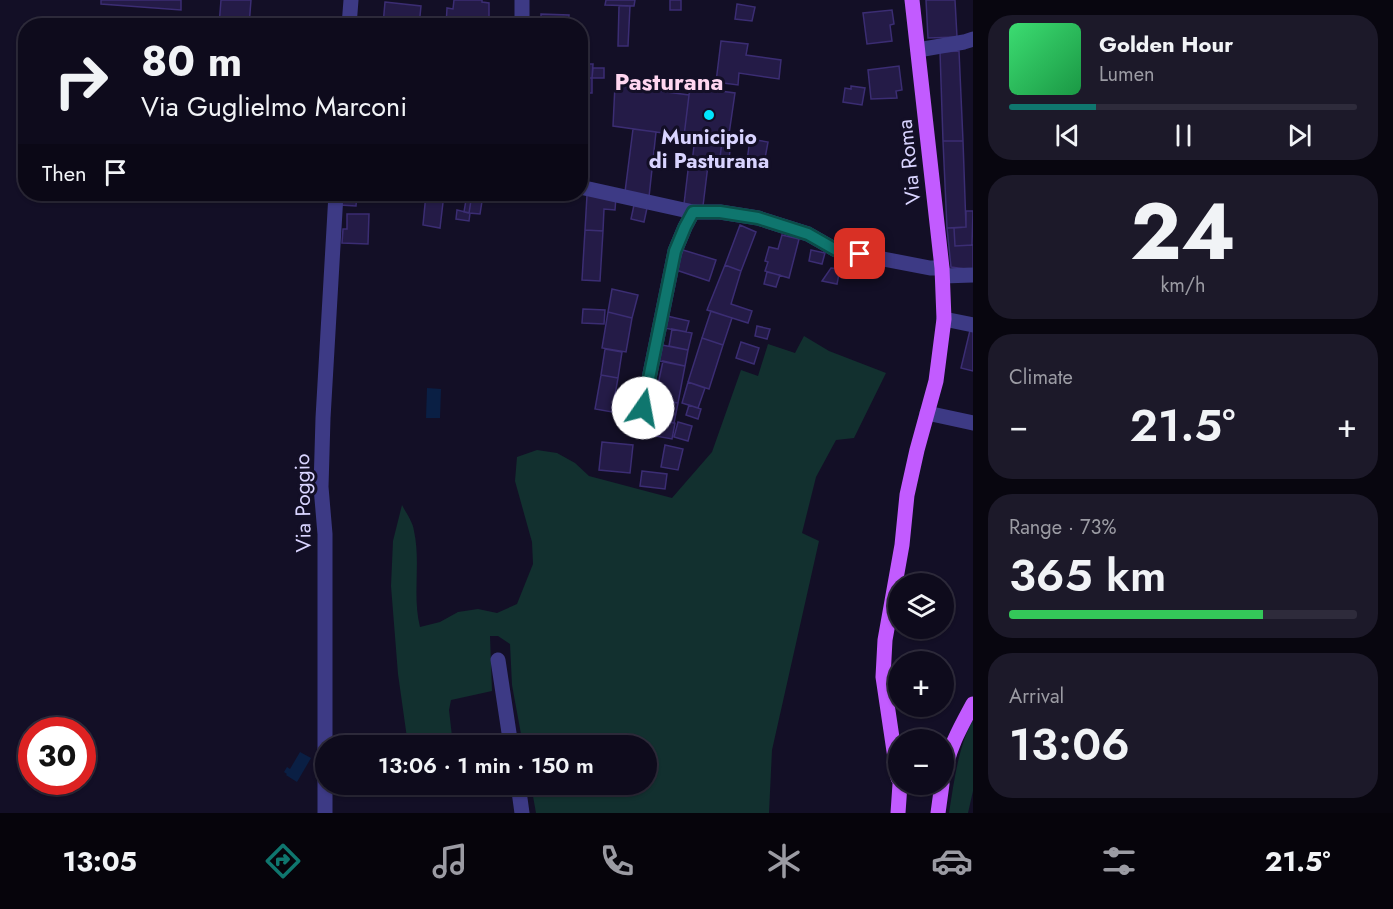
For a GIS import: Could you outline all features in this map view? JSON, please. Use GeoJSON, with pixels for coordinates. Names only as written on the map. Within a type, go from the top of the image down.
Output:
{"type":"FeatureCollection","features":[{"type":"Feature","properties":{"kind":"main road","name":"Via Roma"},"geometry":{"type":"LineString","coordinates":[[891,729],[883,677],[885,640],[902,545],[907,495],[936,381],[944,319],[943,272],[912,0]]}},
{"type":"Feature","properties":{"kind":"main road"},"geometry":{"type":"LineString","coordinates":[[954,739],[973,704]]}},
{"type":"Feature","properties":{"kind":"main road"},"geometry":{"type":"LineString","coordinates":[[898,813],[899,795]]}},
{"type":"Feature","properties":{"kind":"main road"},"geometry":{"type":"LineString","coordinates":[[938,813],[940,795]]}},
{"type":"Feature","properties":{"kind":"street"},"geometry":{"type":"LineString","coordinates":[[350,18],[351,0]]}},
{"type":"Feature","properties":{"kind":"street"},"geometry":{"type":"LineString","coordinates":[[522,0],[522,18]]}},
{"type":"Feature","properties":{"kind":"street"},"geometry":{"type":"LineString","coordinates":[[918,50],[973,39]]}},
{"type":"Feature","properties":{"kind":"street"},"geometry":{"type":"LineString","coordinates":[[588,189],[693,212],[720,212],[758,218],[808,234],[836,250],[943,272],[973,275]]}},
{"type":"Feature","properties":{"kind":"street","name":"Via Poggio"},"geometry":{"type":"LineString","coordinates":[[325,813],[325,534],[321,487],[336,201]]}},
{"type":"Feature","properties":{"kind":"street"},"geometry":{"type":"LineString","coordinates":[[643,408],[675,251],[693,212]]}},
{"type":"Feature","properties":{"kind":"street"},"geometry":{"type":"LineString","coordinates":[[944,319],[973,325]]}},
{"type":"Feature","properties":{"kind":"street"},"geometry":{"type":"LineString","coordinates":[[927,413],[973,423]]}},
{"type":"Feature","properties":{"kind":"street"},"geometry":{"type":"LineString","coordinates":[[498,660],[510,735]]}},
{"type":"Feature","properties":{"kind":"street"},"geometry":{"type":"LineString","coordinates":[[520,795],[522,813]]}},
{"type":"Feature","properties":{"kind":"green space"},"geometry":{"type":"Polygon","coordinates":[[[804,336],[829,351],[886,373],[854,438],[836,440],[816,477],[802,533],[819,541],[772,750],[769,813],[536,813],[533,795],[657,795],[657,735],[521,735],[512,685],[510,644],[498,636],[490,636],[492,691],[451,700],[449,710],[452,735],[407,735],[398,674],[391,586],[393,541],[402,505],[412,524],[416,543],[417,603],[420,627],[440,622],[458,612],[478,609],[497,613],[517,604],[533,564],[532,542],[515,481],[517,457],[537,450],[557,453],[575,463],[589,476],[672,498],[712,452],[741,370],[758,376],[768,344],[795,353],[804,336]]]}},
{"type":"Feature","properties":{"kind":"green space"},"geometry":{"type":"Polygon","coordinates":[[[973,720],[973,791],[968,813],[949,813],[960,753],[973,720]]]}},
{"type":"Feature","properties":{"kind":"water"},"geometry":{"type":"Polygon","coordinates":[[[427,388],[441,389],[440,418],[426,418],[427,388]]]}},
{"type":"Feature","properties":{"kind":"water"},"geometry":{"type":"Polygon","coordinates":[[[300,752],[311,758],[297,782],[284,772],[287,767],[290,769],[300,752]]]}},
{"type":"Feature","properties":{"kind":"building"},"geometry":{"type":"Polygon","coordinates":[[[101,0],[181,0],[181,10],[101,4],[101,0]]]}},
{"type":"Feature","properties":{"kind":"building"},"geometry":{"type":"Polygon","coordinates":[[[221,0],[251,0],[250,18],[220,18],[221,0]]]}},
{"type":"Feature","properties":{"kind":"building"},"geometry":{"type":"Polygon","coordinates":[[[454,0],[482,0],[482,2],[489,3],[489,18],[446,18],[447,8],[453,9],[454,0]]]}},
{"type":"Feature","properties":{"kind":"building"},"geometry":{"type":"Polygon","coordinates":[[[606,0],[635,0],[634,6],[605,5],[606,0]]]}},
{"type":"Feature","properties":{"kind":"building"},"geometry":{"type":"Polygon","coordinates":[[[670,0],[681,0],[681,10],[670,10],[670,0]]]}},
{"type":"Feature","properties":{"kind":"building"},"geometry":{"type":"Polygon","coordinates":[[[926,0],[955,0],[957,37],[928,38],[926,0]]]}},
{"type":"Feature","properties":{"kind":"building"},"geometry":{"type":"Polygon","coordinates":[[[385,2],[421,6],[420,18],[384,18],[385,2]]]}},
{"type":"Feature","properties":{"kind":"building"},"geometry":{"type":"Polygon","coordinates":[[[737,4],[755,7],[752,21],[735,19],[737,4]]]}},
{"type":"Feature","properties":{"kind":"building"},"geometry":{"type":"Polygon","coordinates":[[[619,6],[630,6],[628,46],[618,46],[619,6]]]}},
{"type":"Feature","properties":{"kind":"building"},"geometry":{"type":"Polygon","coordinates":[[[892,10],[894,24],[890,25],[892,41],[867,44],[863,13],[892,10]]]}},
{"type":"Feature","properties":{"kind":"building"},"geometry":{"type":"Polygon","coordinates":[[[541,14],[569,15],[569,18],[541,18],[541,14]]]}},
{"type":"Feature","properties":{"kind":"building"},"geometry":{"type":"Polygon","coordinates":[[[721,41],[748,44],[746,55],[781,60],[779,79],[739,73],[738,85],[716,82],[721,41]]]}},
{"type":"Feature","properties":{"kind":"building"},"geometry":{"type":"Polygon","coordinates":[[[959,51],[963,141],[943,141],[940,52],[959,51]]]}},
{"type":"Feature","properties":{"kind":"building"},"geometry":{"type":"Polygon","coordinates":[[[588,64],[593,64],[592,78],[588,78],[588,64]]]}},
{"type":"Feature","properties":{"kind":"building"},"geometry":{"type":"Polygon","coordinates":[[[899,66],[902,90],[896,91],[897,98],[871,99],[868,70],[899,66]]]}},
{"type":"Feature","properties":{"kind":"building"},"geometry":{"type":"Polygon","coordinates":[[[593,68],[604,68],[604,78],[592,78],[593,68]]]}},
{"type":"Feature","properties":{"kind":"building"},"geometry":{"type":"Polygon","coordinates":[[[588,78],[592,78],[592,93],[588,93],[588,78]]]}},
{"type":"Feature","properties":{"kind":"building"},"geometry":{"type":"Polygon","coordinates":[[[615,85],[689,95],[684,136],[613,126],[615,85]]]}},
{"type":"Feature","properties":{"kind":"building"},"geometry":{"type":"Polygon","coordinates":[[[851,86],[865,88],[862,105],[843,102],[845,88],[851,89],[851,86]]]}},
{"type":"Feature","properties":{"kind":"building","name":"Municipio di Pasturana"},"geometry":{"type":"Polygon","coordinates":[[[690,87],[735,93],[728,141],[684,136],[690,87]]]}},
{"type":"Feature","properties":{"kind":"building"},"geometry":{"type":"Polygon","coordinates":[[[633,129],[656,132],[649,197],[625,192],[633,129]]]}},
{"type":"Feature","properties":{"kind":"building"},"geometry":{"type":"Polygon","coordinates":[[[695,137],[722,141],[719,166],[692,163],[695,137]]]}},
{"type":"Feature","properties":{"kind":"building"},"geometry":{"type":"Polygon","coordinates":[[[750,139],[768,142],[764,164],[747,161],[750,139]]]}},
{"type":"Feature","properties":{"kind":"building"},"geometry":{"type":"Polygon","coordinates":[[[722,141],[731,142],[729,159],[720,158],[722,141]]]}},
{"type":"Feature","properties":{"kind":"building"},"geometry":{"type":"Polygon","coordinates":[[[943,141],[963,141],[966,227],[947,228],[943,141]]]}},
{"type":"Feature","properties":{"kind":"building"},"geometry":{"type":"Polygon","coordinates":[[[689,162],[708,165],[703,206],[684,204],[689,162]]]}},
{"type":"Feature","properties":{"kind":"building"},"geometry":{"type":"Polygon","coordinates":[[[588,195],[616,197],[615,210],[604,209],[603,231],[585,230],[588,195]]]}},
{"type":"Feature","properties":{"kind":"building"},"geometry":{"type":"Polygon","coordinates":[[[340,201],[356,201],[356,206],[340,205],[340,201]]]}},
{"type":"Feature","properties":{"kind":"building"},"geometry":{"type":"Polygon","coordinates":[[[425,201],[443,201],[440,228],[423,225],[425,201]]]}},
{"type":"Feature","properties":{"kind":"building"},"geometry":{"type":"Polygon","coordinates":[[[466,201],[471,201],[469,213],[464,212],[466,201]]]}},
{"type":"Feature","properties":{"kind":"building"},"geometry":{"type":"Polygon","coordinates":[[[471,201],[482,201],[480,214],[469,213],[471,201]]]}},
{"type":"Feature","properties":{"kind":"building"},"geometry":{"type":"Polygon","coordinates":[[[634,205],[647,208],[644,222],[631,219],[634,205]]]}},
{"type":"Feature","properties":{"kind":"building"},"geometry":{"type":"Polygon","coordinates":[[[457,210],[470,213],[469,221],[456,219],[457,210]]]}},
{"type":"Feature","properties":{"kind":"building"},"geometry":{"type":"Polygon","coordinates":[[[966,211],[973,211],[972,245],[955,246],[954,228],[966,227],[966,211]]]}},
{"type":"Feature","properties":{"kind":"building"},"geometry":{"type":"Polygon","coordinates":[[[347,214],[369,214],[368,244],[342,243],[343,229],[347,229],[347,214]]]}},
{"type":"Feature","properties":{"kind":"building"},"geometry":{"type":"Polygon","coordinates":[[[740,225],[756,232],[741,271],[725,265],[740,225]]]}},
{"type":"Feature","properties":{"kind":"building"},"geometry":{"type":"Polygon","coordinates":[[[947,228],[954,228],[955,246],[973,245],[973,270],[951,267],[947,228]]]}},
{"type":"Feature","properties":{"kind":"building"},"geometry":{"type":"Polygon","coordinates":[[[585,230],[603,231],[600,281],[582,280],[585,230]]]}},
{"type":"Feature","properties":{"kind":"building"},"geometry":{"type":"Polygon","coordinates":[[[782,235],[799,239],[789,278],[765,271],[769,247],[778,249],[782,235]]]}},
{"type":"Feature","properties":{"kind":"building"},"geometry":{"type":"Polygon","coordinates":[[[683,250],[716,260],[709,281],[676,270],[683,250]]]}},
{"type":"Feature","properties":{"kind":"building"},"geometry":{"type":"Polygon","coordinates":[[[811,250],[825,253],[822,264],[809,261],[811,250]]]}},
{"type":"Feature","properties":{"kind":"building"},"geometry":{"type":"Polygon","coordinates":[[[725,265],[741,271],[731,304],[752,311],[748,323],[707,310],[725,265]]]}},
{"type":"Feature","properties":{"kind":"building"},"geometry":{"type":"Polygon","coordinates":[[[831,268],[840,269],[837,284],[822,281],[831,268]]]}},
{"type":"Feature","properties":{"kind":"building"},"geometry":{"type":"Polygon","coordinates":[[[767,272],[780,275],[776,287],[764,284],[767,272]]]}},
{"type":"Feature","properties":{"kind":"building"},"geometry":{"type":"Polygon","coordinates":[[[612,289],[638,295],[632,318],[608,312],[612,289]]]}},
{"type":"Feature","properties":{"kind":"building"},"geometry":{"type":"Polygon","coordinates":[[[583,309],[605,310],[604,324],[582,323],[583,309]]]}},
{"type":"Feature","properties":{"kind":"building"},"geometry":{"type":"Polygon","coordinates":[[[711,311],[732,318],[723,345],[702,338],[711,311]]]}},
{"type":"Feature","properties":{"kind":"building"},"geometry":{"type":"Polygon","coordinates":[[[608,312],[632,318],[626,352],[602,348],[608,312]]]}},
{"type":"Feature","properties":{"kind":"building"},"geometry":{"type":"Polygon","coordinates":[[[667,316],[689,321],[686,332],[664,328],[667,316]]]}},
{"type":"Feature","properties":{"kind":"building"},"geometry":{"type":"Polygon","coordinates":[[[757,326],[770,329],[767,339],[755,336],[757,326]]]}},
{"type":"Feature","properties":{"kind":"building"},"geometry":{"type":"Polygon","coordinates":[[[971,326],[973,327],[973,371],[961,368],[971,326]]]}},
{"type":"Feature","properties":{"kind":"building"},"geometry":{"type":"Polygon","coordinates":[[[672,329],[692,333],[688,350],[669,346],[672,329]]]}},
{"type":"Feature","properties":{"kind":"building"},"geometry":{"type":"Polygon","coordinates":[[[702,338],[723,345],[709,389],[688,382],[702,338]]]}},
{"type":"Feature","properties":{"kind":"building"},"geometry":{"type":"Polygon","coordinates":[[[741,342],[759,348],[754,364],[736,358],[741,342]]]}},
{"type":"Feature","properties":{"kind":"building"},"geometry":{"type":"Polygon","coordinates":[[[662,345],[688,350],[685,366],[659,361],[662,345]]]}},
{"type":"Feature","properties":{"kind":"building"},"geometry":{"type":"Polygon","coordinates":[[[605,349],[622,352],[618,378],[601,375],[605,349]]]}},
{"type":"Feature","properties":{"kind":"building"},"geometry":{"type":"Polygon","coordinates":[[[663,361],[685,366],[678,403],[655,399],[663,361]]]}},
{"type":"Feature","properties":{"kind":"building"},"geometry":{"type":"Polygon","coordinates":[[[601,375],[618,378],[612,412],[595,409],[601,375]]]}},
{"type":"Feature","properties":{"kind":"building"},"geometry":{"type":"Polygon","coordinates":[[[688,382],[705,388],[698,408],[682,403],[688,382]]]}},
{"type":"Feature","properties":{"kind":"building"},"geometry":{"type":"Polygon","coordinates":[[[655,399],[678,403],[674,423],[652,418],[655,399]]]}},
{"type":"Feature","properties":{"kind":"building"},"geometry":{"type":"Polygon","coordinates":[[[689,405],[701,409],[698,419],[686,415],[689,405]]]}},
{"type":"Feature","properties":{"kind":"building"},"geometry":{"type":"Polygon","coordinates":[[[647,418],[675,423],[672,439],[644,434],[647,418]]]}},
{"type":"Feature","properties":{"kind":"building"},"geometry":{"type":"Polygon","coordinates":[[[678,422],[692,426],[688,441],[674,437],[678,422]]]}},
{"type":"Feature","properties":{"kind":"building"},"geometry":{"type":"Polygon","coordinates":[[[602,442],[633,445],[630,473],[599,470],[602,442]]]}},
{"type":"Feature","properties":{"kind":"building"},"geometry":{"type":"Polygon","coordinates":[[[665,445],[683,449],[678,470],[661,467],[665,445]]]}},
{"type":"Feature","properties":{"kind":"building"},"geometry":{"type":"Polygon","coordinates":[[[642,471],[667,474],[665,489],[640,486],[642,471]]]}},
{"type":"Feature","properties":{"kind":"place","name":"Municipio di Pasturana"},"geometry":{"type":"Point","coordinates":[709,115]}},
{"type":"Feature","properties":{"kind":"district","name":"Pasturana"},"geometry":{"type":"Point","coordinates":[669,82]}},
{"type":"Feature","properties":{"kind":"route"},"geometry":{"type":"LineString","coordinates":[[643,408],[675,251],[693,212],[720,212],[758,218],[808,234],[836,250],[860,254]]}}]}
